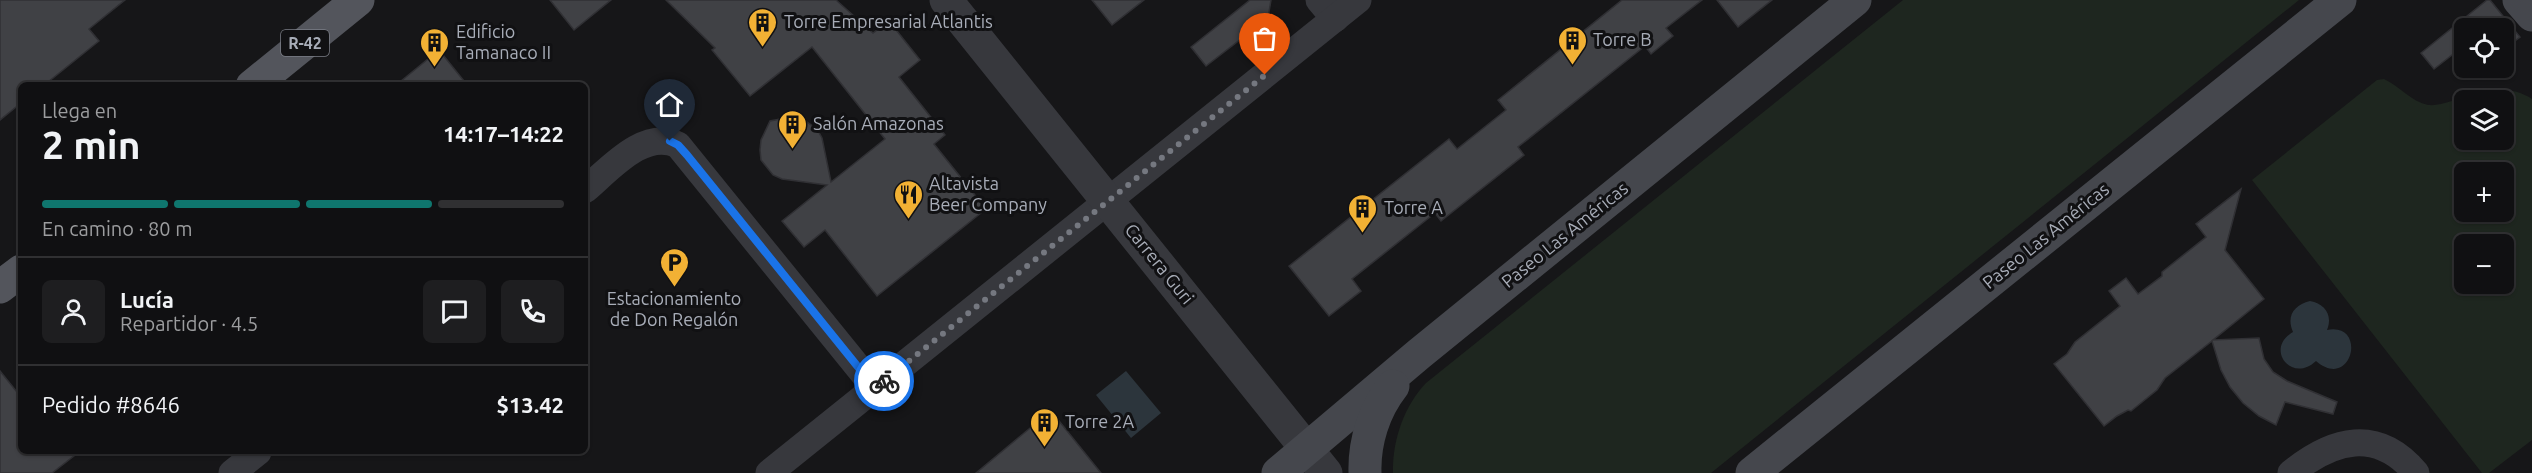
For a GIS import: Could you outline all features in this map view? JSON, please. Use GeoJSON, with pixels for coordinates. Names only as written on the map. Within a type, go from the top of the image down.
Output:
{"type":"FeatureCollection","features":[{"type":"Feature","properties":{"kind":"main road","name":"R-42"},"geometry":{"type":"LineString","coordinates":[[257,82],[358,0]]}},
{"type":"Feature","properties":{"kind":"main road","name":"Paseo Las Américas"},"geometry":{"type":"LineString","coordinates":[[1278,473],[1317,461],[1419,354],[1855,0]]}},
{"type":"Feature","properties":{"kind":"main road","name":"Paseo Las Américas"},"geometry":{"type":"LineString","coordinates":[[1752,473],[2321,11],[2340,0]]}},
{"type":"Feature","properties":{"kind":"main road"},"geometry":{"type":"LineString","coordinates":[[2519,0],[2532,15]]}},
{"type":"Feature","properties":{"kind":"main road"},"geometry":{"type":"LineString","coordinates":[[0,287],[18,273]]}},
{"type":"Feature","properties":{"kind":"main road"},"geometry":{"type":"LineString","coordinates":[[1365,473],[1371,427],[1383,398],[1419,354]]}},
{"type":"Feature","properties":{"kind":"street","name":"Carrera Guri"},"geometry":{"type":"LineString","coordinates":[[946,0],[1317,461]]}},
{"type":"Feature","properties":{"kind":"street"},"geometry":{"type":"LineString","coordinates":[[769,473],[1108,201],[1327,10],[1358,0]]}},
{"type":"Feature","properties":{"kind":"street"},"geometry":{"type":"LineString","coordinates":[[588,188],[638,147],[654,141],[670,141],[678,145],[875,388]]}},
{"type":"Feature","properties":{"kind":"street"},"geometry":{"type":"LineString","coordinates":[[2291,473],[2309,458],[2332,447],[2358,442],[2376,444],[2392,451],[2416,473]]}},
{"type":"Feature","properties":{"kind":"street"},"geometry":{"type":"LineString","coordinates":[[232,473],[256,454]]}},
{"type":"Feature","properties":{"kind":"shaded area"},"geometry":{"type":"Polygon","coordinates":[[[1903,0],[2299,0],[1711,473],[1393,473],[1397,437],[1401,425],[1411,402],[1426,383],[1903,0]]]}},
{"type":"Feature","properties":{"kind":"shaded area"},"geometry":{"type":"Polygon","coordinates":[[[2384,79],[2416,101],[2428,105],[2454,100],[2454,150],[2514,150],[2514,91],[2532,99],[2532,440],[2489,473],[2482,473],[2252,180],[2377,80],[2384,79]]]}},
{"type":"Feature","properties":{"kind":"shaded area"},"geometry":{"type":"Polygon","coordinates":[[[2310,301],[2320,305],[2326,311],[2329,320],[2327,330],[2340,330],[2348,336],[2351,344],[2350,354],[2346,363],[2339,368],[2328,368],[2316,361],[2307,367],[2298,369],[2291,366],[2281,355],[2281,347],[2285,339],[2293,332],[2290,321],[2293,312],[2300,305],[2310,301]]]}},
{"type":"Feature","properties":{"kind":"shaded area"},"geometry":{"type":"Polygon","coordinates":[[[1126,371],[1161,413],[1131,438],[1096,395],[1126,371]]]}},
{"type":"Feature","properties":{"kind":"building"},"geometry":{"type":"Polygon","coordinates":[[[0,0],[125,0],[89,29],[99,41],[48,82],[18,82],[18,105],[0,120],[0,0]]]}},
{"type":"Feature","properties":{"kind":"building"},"geometry":{"type":"Polygon","coordinates":[[[550,0],[611,0],[574,30],[550,0]]]}},
{"type":"Feature","properties":{"kind":"building"},"geometry":{"type":"Polygon","coordinates":[[[666,0],[836,0],[873,33],[889,21],[920,60],[899,77],[945,135],[934,144],[986,209],[877,296],[825,230],[804,247],[782,221],[827,185],[782,179],[773,175],[761,160],[760,150],[761,140],[770,121],[791,117],[801,118],[817,129],[822,138],[831,182],[885,139],[812,47],[750,96],[712,50],[715,48],[666,0]]]}},
{"type":"Feature","properties":{"kind":"building"},"geometry":{"type":"Polygon","coordinates":[[[1092,0],[1144,0],[1112,25],[1092,0]]]}},
{"type":"Feature","properties":{"kind":"building"},"geometry":{"type":"Polygon","coordinates":[[[1250,0],[1271,0],[1268,18],[1206,66],[1191,47],[1250,0]]]}},
{"type":"Feature","properties":{"kind":"building"},"geometry":{"type":"Polygon","coordinates":[[[1622,0],[1702,0],[1666,28],[1673,36],[1651,54],[1645,46],[1518,147],[1524,155],[1441,221],[1435,213],[1352,279],[1361,291],[1329,316],[1289,266],[1449,139],[1457,149],[1506,110],[1498,100],[1622,0]]]}},
{"type":"Feature","properties":{"kind":"building"},"geometry":{"type":"Polygon","coordinates":[[[1717,0],[1772,0],[1738,27],[1717,0]]]}},
{"type":"Feature","properties":{"kind":"building"},"geometry":{"type":"Polygon","coordinates":[[[2490,0],[2505,18],[2465,18],[2490,0]]]}},
{"type":"Feature","properties":{"kind":"building"},"geometry":{"type":"Polygon","coordinates":[[[2454,26],[2454,57],[2452,55],[2434,69],[2421,53],[2454,26]]]}},
{"type":"Feature","properties":{"kind":"building"},"geometry":{"type":"Polygon","coordinates":[[[2514,30],[2520,37],[2514,42],[2514,30]]]}},
{"type":"Feature","properties":{"kind":"building","name":"Edificio Tamanaco II"},"geometry":{"type":"Polygon","coordinates":[[[439,50],[465,82],[400,82],[439,50]]]}},
{"type":"Feature","properties":{"kind":"building"},"geometry":{"type":"Polygon","coordinates":[[[2241,189],[2225,250],[2264,299],[2213,340],[2259,338],[2264,359],[2273,372],[2287,381],[2337,402],[2333,414],[2285,402],[2276,425],[2259,416],[2243,403],[2230,387],[2221,370],[2212,341],[2165,378],[2157,390],[2131,411],[2128,410],[2117,416],[2104,426],[2054,364],[2067,354],[2075,342],[2120,306],[2109,291],[2126,278],[2138,294],[2162,276],[2162,272],[2206,237],[2196,224],[2241,189]]]}},
{"type":"Feature","properties":{"kind":"building"},"geometry":{"type":"Polygon","coordinates":[[[0,371],[18,393],[18,454],[76,454],[52,473],[0,473],[0,371]]]}},
{"type":"Feature","properties":{"kind":"building","name":"Torre 2A"},"geometry":{"type":"Polygon","coordinates":[[[1051,411],[1101,473],[976,473],[1018,438],[1051,411]]]}},
{"type":"Feature","properties":{"kind":"way so far"},"geometry":{"type":"LineString","coordinates":[[884,381],[1265,75]]}},
{"type":"Feature","properties":{"kind":"place","name":"Torre Empresarial Atlantis"},"geometry":{"type":"Point","coordinates":[763,48]}},
{"type":"Feature","properties":{"kind":"place","name":"Torre B"},"geometry":{"type":"Point","coordinates":[1572,66]}},
{"type":"Feature","properties":{"kind":"place","name":"Edificio Tamanaco II"},"geometry":{"type":"Point","coordinates":[435,68]}},
{"type":"Feature","properties":{"kind":"place","name":"Salón Amazonas"},"geometry":{"type":"Point","coordinates":[792,150]}},
{"type":"Feature","properties":{"kind":"place","name":"Altavista Beer Company"},"geometry":{"type":"Point","coordinates":[908,220]}},
{"type":"Feature","properties":{"kind":"place","name":"Torre A"},"geometry":{"type":"Point","coordinates":[1363,234]}},
{"type":"Feature","properties":{"kind":"place","name":"Estacionamiento de Don Regalón"},"geometry":{"type":"Point","coordinates":[674,288]}},
{"type":"Feature","properties":{"kind":"place","name":"Torre 2A"},"geometry":{"type":"Point","coordinates":[1044,448]}},
{"type":"Feature","properties":{"kind":"route"},"geometry":{"type":"LineString","coordinates":[[670,141],[678,145],[687,155],[875,388],[884,381]]}}]}
